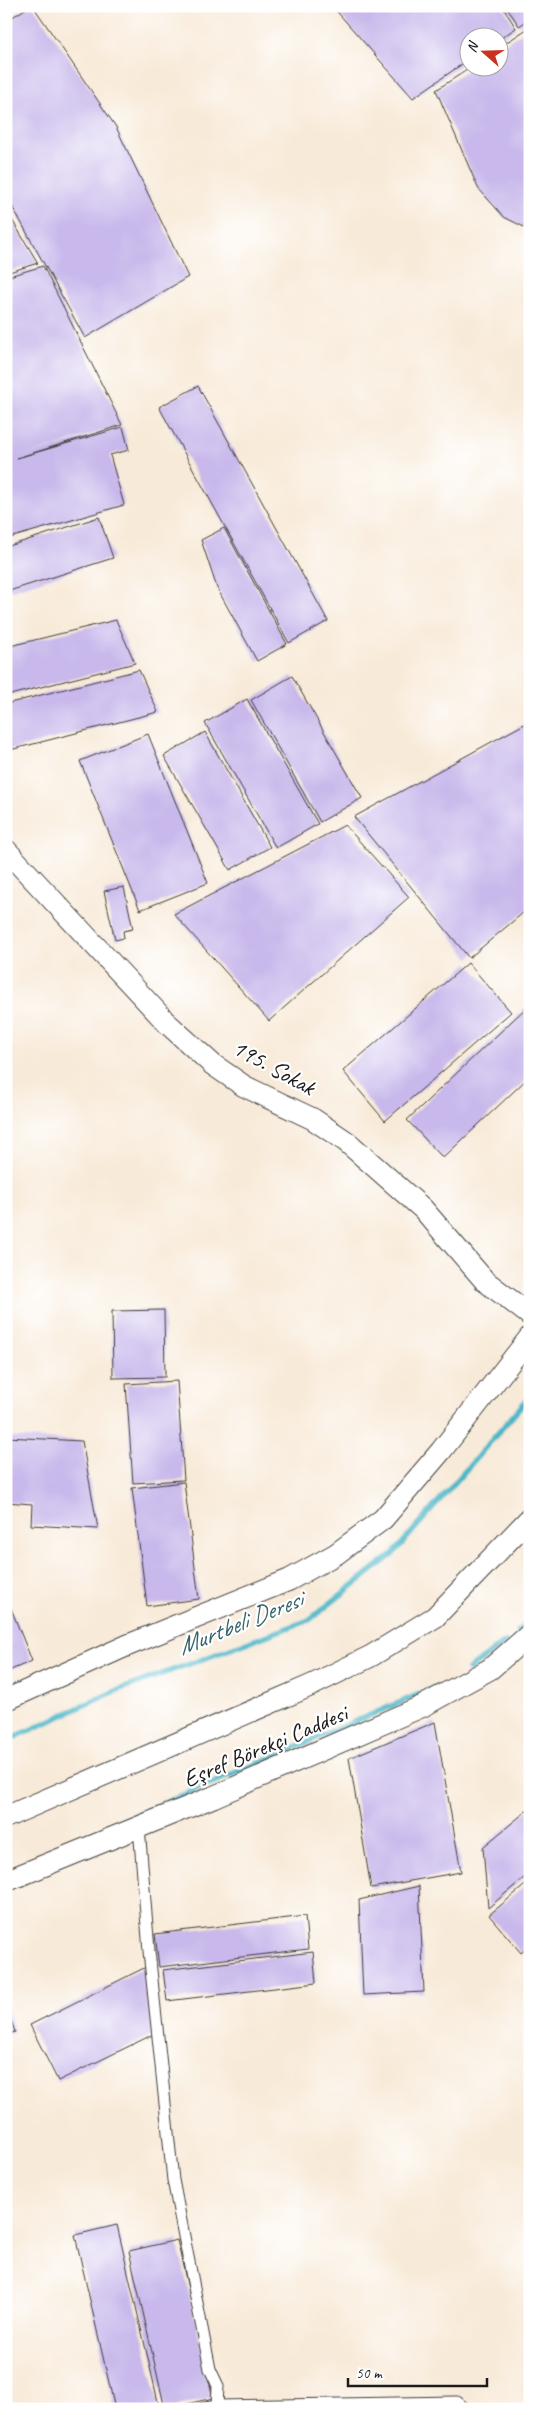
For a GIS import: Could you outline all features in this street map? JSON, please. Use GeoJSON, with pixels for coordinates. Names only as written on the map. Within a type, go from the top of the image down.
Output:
{"type":"FeatureCollection","features":[{"type":"Feature","properties":{"kind":"street","name":"195. Sokak"},"geometry":{"type":"LineString","coordinates":[[6,850],[168,1024],[212,1064],[244,1086],[313,1119],[347,1142],[423,1209],[485,1281],[530,1315]]}},
{"type":"Feature","properties":{"kind":"street"},"geometry":{"type":"LineString","coordinates":[[6,1700],[126,1646],[289,1580],[336,1554],[383,1519],[441,1450],[530,1337]]}},
{"type":"Feature","properties":{"kind":"street"},"geometry":{"type":"LineString","coordinates":[[6,1816],[312,1685],[372,1656],[435,1617],[530,1518]]}},
{"type":"Feature","properties":{"kind":"street","name":"Eşref Börekçi Caddesi"},"geometry":{"type":"LineString","coordinates":[[6,1881],[139,1827],[423,1706],[490,1669],[530,1634]]}},
{"type":"Feature","properties":{"kind":"lane"},"geometry":{"type":"LineString","coordinates":[[139,1827],[149,1952],[173,2180],[210,2369],[218,2386],[217,2406]]}},
{"type":"Feature","properties":{"kind":"lane"},"geometry":{"type":"LineString","coordinates":[[201,2409],[217,2406],[457,2402],[465,2409]]}},
{"type":"Feature","properties":{"kind":"building"},"geometry":{"type":"Polygon","coordinates":[[[33,6],[116,127],[188,277],[85,338],[6,195],[6,21],[33,6]]]}},
{"type":"Feature","properties":{"kind":"building"},"geometry":{"type":"Polygon","coordinates":[[[332,6],[502,6],[516,28],[508,33],[508,28],[458,28],[458,67],[413,98],[332,6]]]}},
{"type":"Feature","properties":{"kind":"building"},"geometry":{"type":"Polygon","coordinates":[[[506,6],[530,6],[530,19],[519,26],[506,6]]]}},
{"type":"Feature","properties":{"kind":"building"},"geometry":{"type":"Polygon","coordinates":[[[530,27],[530,230],[504,217],[478,188],[436,90],[458,76],[458,78],[508,78],[508,41],[530,27]]]}},
{"type":"Feature","properties":{"kind":"building"},"geometry":{"type":"Polygon","coordinates":[[[6,210],[38,263],[6,273],[6,210]]]}},
{"type":"Feature","properties":{"kind":"building"},"geometry":{"type":"Polygon","coordinates":[[[43,266],[122,425],[17,458],[123,427],[129,450],[110,455],[124,505],[6,539],[6,508],[10,506],[6,492],[6,277],[43,266]]]}},
{"type":"Feature","properties":{"kind":"building"},"geometry":{"type":"Polygon","coordinates":[[[198,386],[328,621],[289,643],[159,407],[198,386]]]}},
{"type":"Feature","properties":{"kind":"building"},"geometry":{"type":"Polygon","coordinates":[[[99,517],[113,558],[6,592],[6,547],[99,517]]]}},
{"type":"Feature","properties":{"kind":"building"},"geometry":{"type":"Polygon","coordinates":[[[224,528],[287,644],[257,661],[217,588],[201,540],[224,528]]]}},
{"type":"Feature","properties":{"kind":"building"},"geometry":{"type":"Polygon","coordinates":[[[116,620],[135,663],[6,696],[6,647],[116,620]]]}},
{"type":"Feature","properties":{"kind":"building"},"geometry":{"type":"Polygon","coordinates":[[[139,670],[158,712],[6,751],[6,704],[139,670]]]}},
{"type":"Feature","properties":{"kind":"building"},"geometry":{"type":"Polygon","coordinates":[[[292,676],[362,798],[320,822],[251,700],[292,676]]]}},
{"type":"Feature","properties":{"kind":"building"},"geometry":{"type":"Polygon","coordinates":[[[247,699],[318,824],[276,848],[205,723],[247,699]]]}},
{"type":"Feature","properties":{"kind":"building"},"geometry":{"type":"Polygon","coordinates":[[[530,721],[530,907],[469,958],[354,817],[530,721]]]}},
{"type":"Feature","properties":{"kind":"building"},"geometry":{"type":"Polygon","coordinates":[[[205,732],[270,847],[230,870],[164,756],[205,732]]]}},
{"type":"Feature","properties":{"kind":"building"},"geometry":{"type":"Polygon","coordinates":[[[148,734],[208,883],[140,910],[80,761],[148,734]]]}},
{"type":"Feature","properties":{"kind":"building"},"geometry":{"type":"Polygon","coordinates":[[[345,825],[409,897],[269,1021],[174,914],[345,825]]]}},
{"type":"Feature","properties":{"kind":"building"},"geometry":{"type":"Polygon","coordinates":[[[124,887],[133,929],[123,931],[124,938],[115,940],[104,891],[124,887]]]}},
{"type":"Feature","properties":{"kind":"building"},"geometry":{"type":"Polygon","coordinates":[[[468,963],[511,1012],[385,1121],[343,1071],[468,963]]]}},
{"type":"Feature","properties":{"kind":"building"},"geometry":{"type":"Polygon","coordinates":[[[530,1004],[530,1076],[443,1158],[407,1120],[530,1004]]]}},
{"type":"Feature","properties":{"kind":"building"},"geometry":{"type":"Polygon","coordinates":[[[164,1310],[165,1377],[113,1378],[112,1311],[164,1310]]]}},
{"type":"Feature","properties":{"kind":"building"},"geometry":{"type":"Polygon","coordinates":[[[177,1381],[184,1480],[133,1483],[126,1384],[177,1381]]]}},
{"type":"Feature","properties":{"kind":"building"},"geometry":{"type":"Polygon","coordinates":[[[6,1437],[82,1441],[98,1529],[31,1525],[32,1504],[6,1502],[6,1437]]]}},
{"type":"Feature","properties":{"kind":"building"},"geometry":{"type":"Polygon","coordinates":[[[184,1482],[199,1599],[147,1606],[132,1488],[184,1482]]]}},
{"type":"Feature","properties":{"kind":"building"},"geometry":{"type":"Polygon","coordinates":[[[6,1596],[32,1661],[6,1672],[6,1596]]]}},
{"type":"Feature","properties":{"kind":"building"},"geometry":{"type":"Polygon","coordinates":[[[435,1722],[461,1872],[371,1888],[349,1758],[435,1722]]]}},
{"type":"Feature","properties":{"kind":"building"},"geometry":{"type":"Polygon","coordinates":[[[530,1808],[530,1873],[488,1908],[483,1847],[530,1808]]]}},
{"type":"Feature","properties":{"kind":"building"},"geometry":{"type":"Polygon","coordinates":[[[530,1881],[530,1945],[521,1953],[489,1915],[530,1881]]]}},
{"type":"Feature","properties":{"kind":"building"},"geometry":{"type":"Polygon","coordinates":[[[419,1886],[424,1992],[363,1995],[359,1900],[419,1886]]]}},
{"type":"Feature","properties":{"kind":"building"},"geometry":{"type":"Polygon","coordinates":[[[305,1916],[308,1949],[159,1967],[155,1934],[305,1916]]]}},
{"type":"Feature","properties":{"kind":"building"},"geometry":{"type":"Polygon","coordinates":[[[313,1952],[316,1983],[167,2001],[163,1970],[313,1952]]]}},
{"type":"Feature","properties":{"kind":"building"},"geometry":{"type":"Polygon","coordinates":[[[148,1966],[158,2032],[58,2081],[30,2025],[148,1966]]]}},
{"type":"Feature","properties":{"kind":"building"},"geometry":{"type":"Polygon","coordinates":[[[6,2006],[15,2032],[6,2035],[6,2006]]]}},
{"type":"Feature","properties":{"kind":"building"},"geometry":{"type":"Polygon","coordinates":[[[117,2225],[159,2406],[148,2409],[115,2409],[75,2235],[117,2225]]]}},
{"type":"Feature","properties":{"kind":"building"},"geometry":{"type":"Polygon","coordinates":[[[177,2240],[213,2398],[165,2409],[129,2251],[177,2240]]]}},
{"type":"Feature","properties":{"kind":"waterway","name":"Murtbeli Deresi"},"geometry":{"type":"LineString","coordinates":[[6,1741],[113,1692],[309,1620],[393,1554],[530,1396]]}},
{"type":"Feature","properties":{"kind":"waterway"},"geometry":{"type":"LineString","coordinates":[[518,1631],[530,1618]]}},
{"type":"Feature","properties":{"kind":"waterway"},"geometry":{"type":"LineString","coordinates":[[469,1669],[505,1642]]}},
{"type":"Feature","properties":{"kind":"waterway"},"geometry":{"type":"LineString","coordinates":[[45,1854],[436,1687]]}}]}
